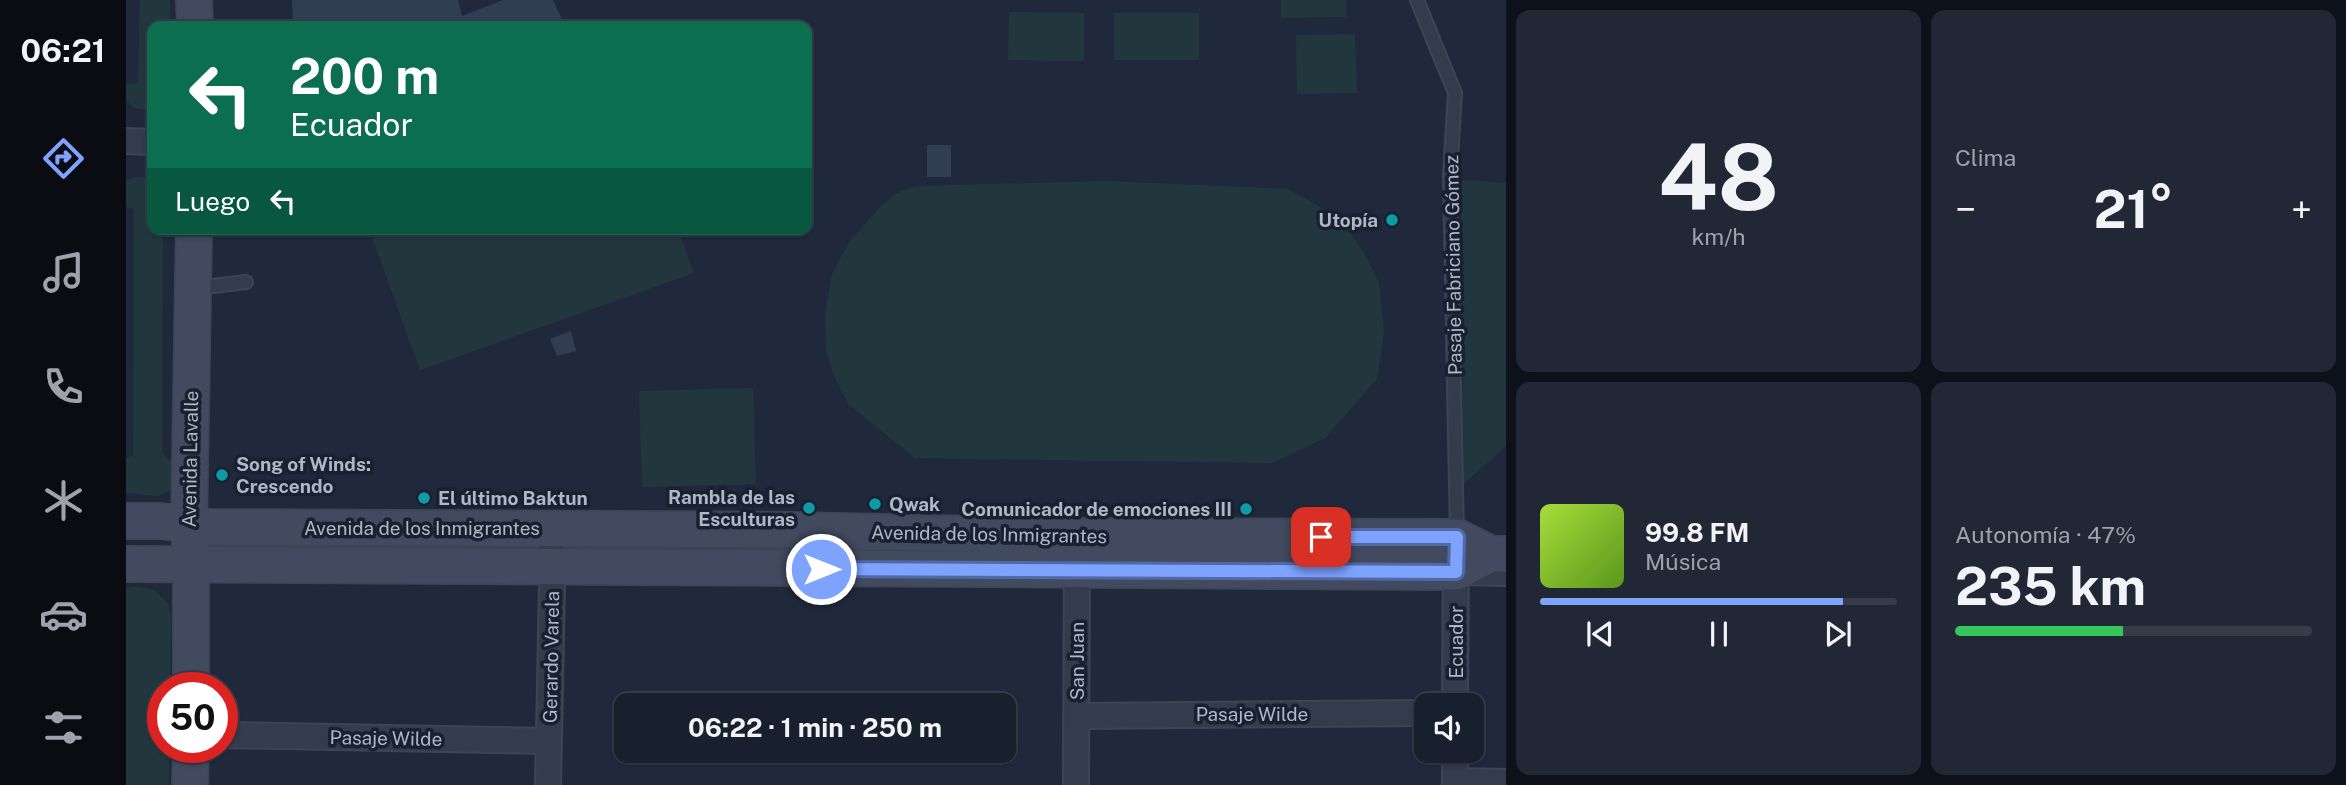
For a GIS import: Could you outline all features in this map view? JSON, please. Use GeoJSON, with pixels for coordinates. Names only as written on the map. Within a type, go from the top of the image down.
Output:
{"type":"FeatureCollection","features":[{"type":"Feature","properties":{"kind":"main road"},"geometry":{"type":"LineString","coordinates":[[194,0],[195,21]]}},
{"type":"Feature","properties":{"kind":"main road","name":"Avenida Lavalle"},"geometry":{"type":"LineString","coordinates":[[191,672],[189,524],[194,235]]}},
{"type":"Feature","properties":{"kind":"main road","name":"Avenida de los Inmigrantes"},"geometry":{"type":"LineString","coordinates":[[126,521],[210,527],[790,530],[1077,553],[1456,572],[1501,560]]}},
{"type":"Feature","properties":{"kind":"main road","name":"Avenida de los Inmigrantes"},"geometry":{"type":"LineString","coordinates":[[126,564],[552,567],[1077,553],[1457,537],[1501,560]]}},
{"type":"Feature","properties":{"kind":"main road"},"geometry":{"type":"LineString","coordinates":[[190,785],[191,763]]}},
{"type":"Feature","properties":{"kind":"street"},"geometry":{"type":"LineString","coordinates":[[126,141],[147,142]]}},
{"type":"Feature","properties":{"kind":"street","name":"Gerardo Varela"},"geometry":{"type":"LineString","coordinates":[[548,785],[551,529]]}},
{"type":"Feature","properties":{"kind":"street","name":"Ecuador"},"geometry":{"type":"LineString","coordinates":[[1455,693],[1457,537]]}},
{"type":"Feature","properties":{"kind":"street","name":"San Juan"},"geometry":{"type":"LineString","coordinates":[[1076,785],[1077,553]]}},
{"type":"Feature","properties":{"kind":"street","name":"Pasaje Wilde"},"geometry":{"type":"LineString","coordinates":[[1078,716],[1414,713]]}},
{"type":"Feature","properties":{"kind":"street","name":"Pasaje Wilde"},"geometry":{"type":"LineString","coordinates":[[238,735],[549,741]]}},
{"type":"Feature","properties":{"kind":"street"},"geometry":{"type":"LineString","coordinates":[[1455,763],[1455,783],[1506,782]]}},
{"type":"Feature","properties":{"kind":"lane","name":"Pasaje Fabriciano Gómez"},"geometry":{"type":"LineString","coordinates":[[1417,0],[1455,93],[1450,176],[1457,537]]}},
{"type":"Feature","properties":{"kind":"lane"},"geometry":{"type":"LineString","coordinates":[[193,288],[246,282]]}},
{"type":"Feature","properties":{"kind":"green space"},"geometry":{"type":"Polygon","coordinates":[[[140,0],[170,0],[170,21],[147,21],[147,110],[134,108],[126,100],[126,85],[138,83],[140,0]]]}},
{"type":"Feature","properties":{"kind":"green space"},"geometry":{"type":"Polygon","coordinates":[[[1281,0],[1346,0],[1346,17],[1281,18],[1281,0]]]}},
{"type":"Feature","properties":{"kind":"green space"},"geometry":{"type":"Polygon","coordinates":[[[1009,12],[1084,13],[1084,61],[1008,60],[1009,12]]]}},
{"type":"Feature","properties":{"kind":"green space"},"geometry":{"type":"Polygon","coordinates":[[[1114,13],[1199,13],[1199,60],[1114,60],[1114,13]]]}},
{"type":"Feature","properties":{"kind":"green space"},"geometry":{"type":"Polygon","coordinates":[[[1355,34],[1357,93],[1297,94],[1296,35],[1355,34]]]}},
{"type":"Feature","properties":{"kind":"green space"},"geometry":{"type":"Polygon","coordinates":[[[135,177],[147,178],[147,235],[163,235],[162,453],[178,467],[176,487],[158,496],[126,493],[126,459],[133,455],[134,209],[126,207],[126,181],[135,177]]]}},
{"type":"Feature","properties":{"kind":"green space"},"geometry":{"type":"Polygon","coordinates":[[[1461,180],[1506,183],[1506,446],[1464,484],[1461,180]]]}},
{"type":"Feature","properties":{"kind":"green space"},"geometry":{"type":"Polygon","coordinates":[[[1105,181],[1288,189],[1342,222],[1363,251],[1379,282],[1384,332],[1377,379],[1325,438],[1272,463],[915,458],[849,405],[835,378],[826,351],[825,314],[832,274],[850,241],[879,208],[897,193],[918,186],[1105,181]]]}},
{"type":"Feature","properties":{"kind":"green space"},"geometry":{"type":"Polygon","coordinates":[[[371,235],[680,235],[694,273],[420,370],[371,235]]]}},
{"type":"Feature","properties":{"kind":"green space"},"geometry":{"type":"Polygon","coordinates":[[[753,388],[756,484],[642,487],[639,391],[753,388]]]}},
{"type":"Feature","properties":{"kind":"green space"},"geometry":{"type":"Polygon","coordinates":[[[225,540],[515,541],[515,551],[225,549],[225,540]]]}},
{"type":"Feature","properties":{"kind":"green space"},"geometry":{"type":"Polygon","coordinates":[[[590,542],[1047,546],[1046,556],[590,551],[590,542]]]}},
{"type":"Feature","properties":{"kind":"green space"},"geometry":{"type":"Polygon","coordinates":[[[133,586],[154,590],[168,603],[171,621],[170,672],[147,672],[147,763],[169,763],[169,785],[126,785],[126,589],[133,586]]]}},
{"type":"Feature","properties":{"kind":"building"},"geometry":{"type":"Polygon","coordinates":[[[292,0],[458,0],[462,16],[503,0],[553,0],[563,21],[293,21],[292,0]]]}},
{"type":"Feature","properties":{"kind":"building"},"geometry":{"type":"Polygon","coordinates":[[[927,145],[951,145],[951,177],[927,177],[927,145]]]}},
{"type":"Feature","properties":{"kind":"building"},"geometry":{"type":"Polygon","coordinates":[[[571,331],[576,351],[557,356],[550,339],[571,331]]]}},
{"type":"Feature","properties":{"kind":"place","name":"Utopía"},"geometry":{"type":"Point","coordinates":[1392,220]}},
{"type":"Feature","properties":{"kind":"place","name":"Song of Winds: Crescendo"},"geometry":{"type":"Point","coordinates":[222,475]}},
{"type":"Feature","properties":{"kind":"place","name":"El último Baktun"},"geometry":{"type":"Point","coordinates":[424,498]}},
{"type":"Feature","properties":{"kind":"place","name":"Qwak"},"geometry":{"type":"Point","coordinates":[875,504]}},
{"type":"Feature","properties":{"kind":"place","name":"Rambla de las Esculturas"},"geometry":{"type":"Point","coordinates":[809,508]}},
{"type":"Feature","properties":{"kind":"place","name":"Comunicador de emociones III"},"geometry":{"type":"Point","coordinates":[1246,509]}},
{"type":"Feature","properties":{"kind":"route"},"geometry":{"type":"LineString","coordinates":[[821,569],[1456,572],[1457,537],[1321,537]]}}]}
